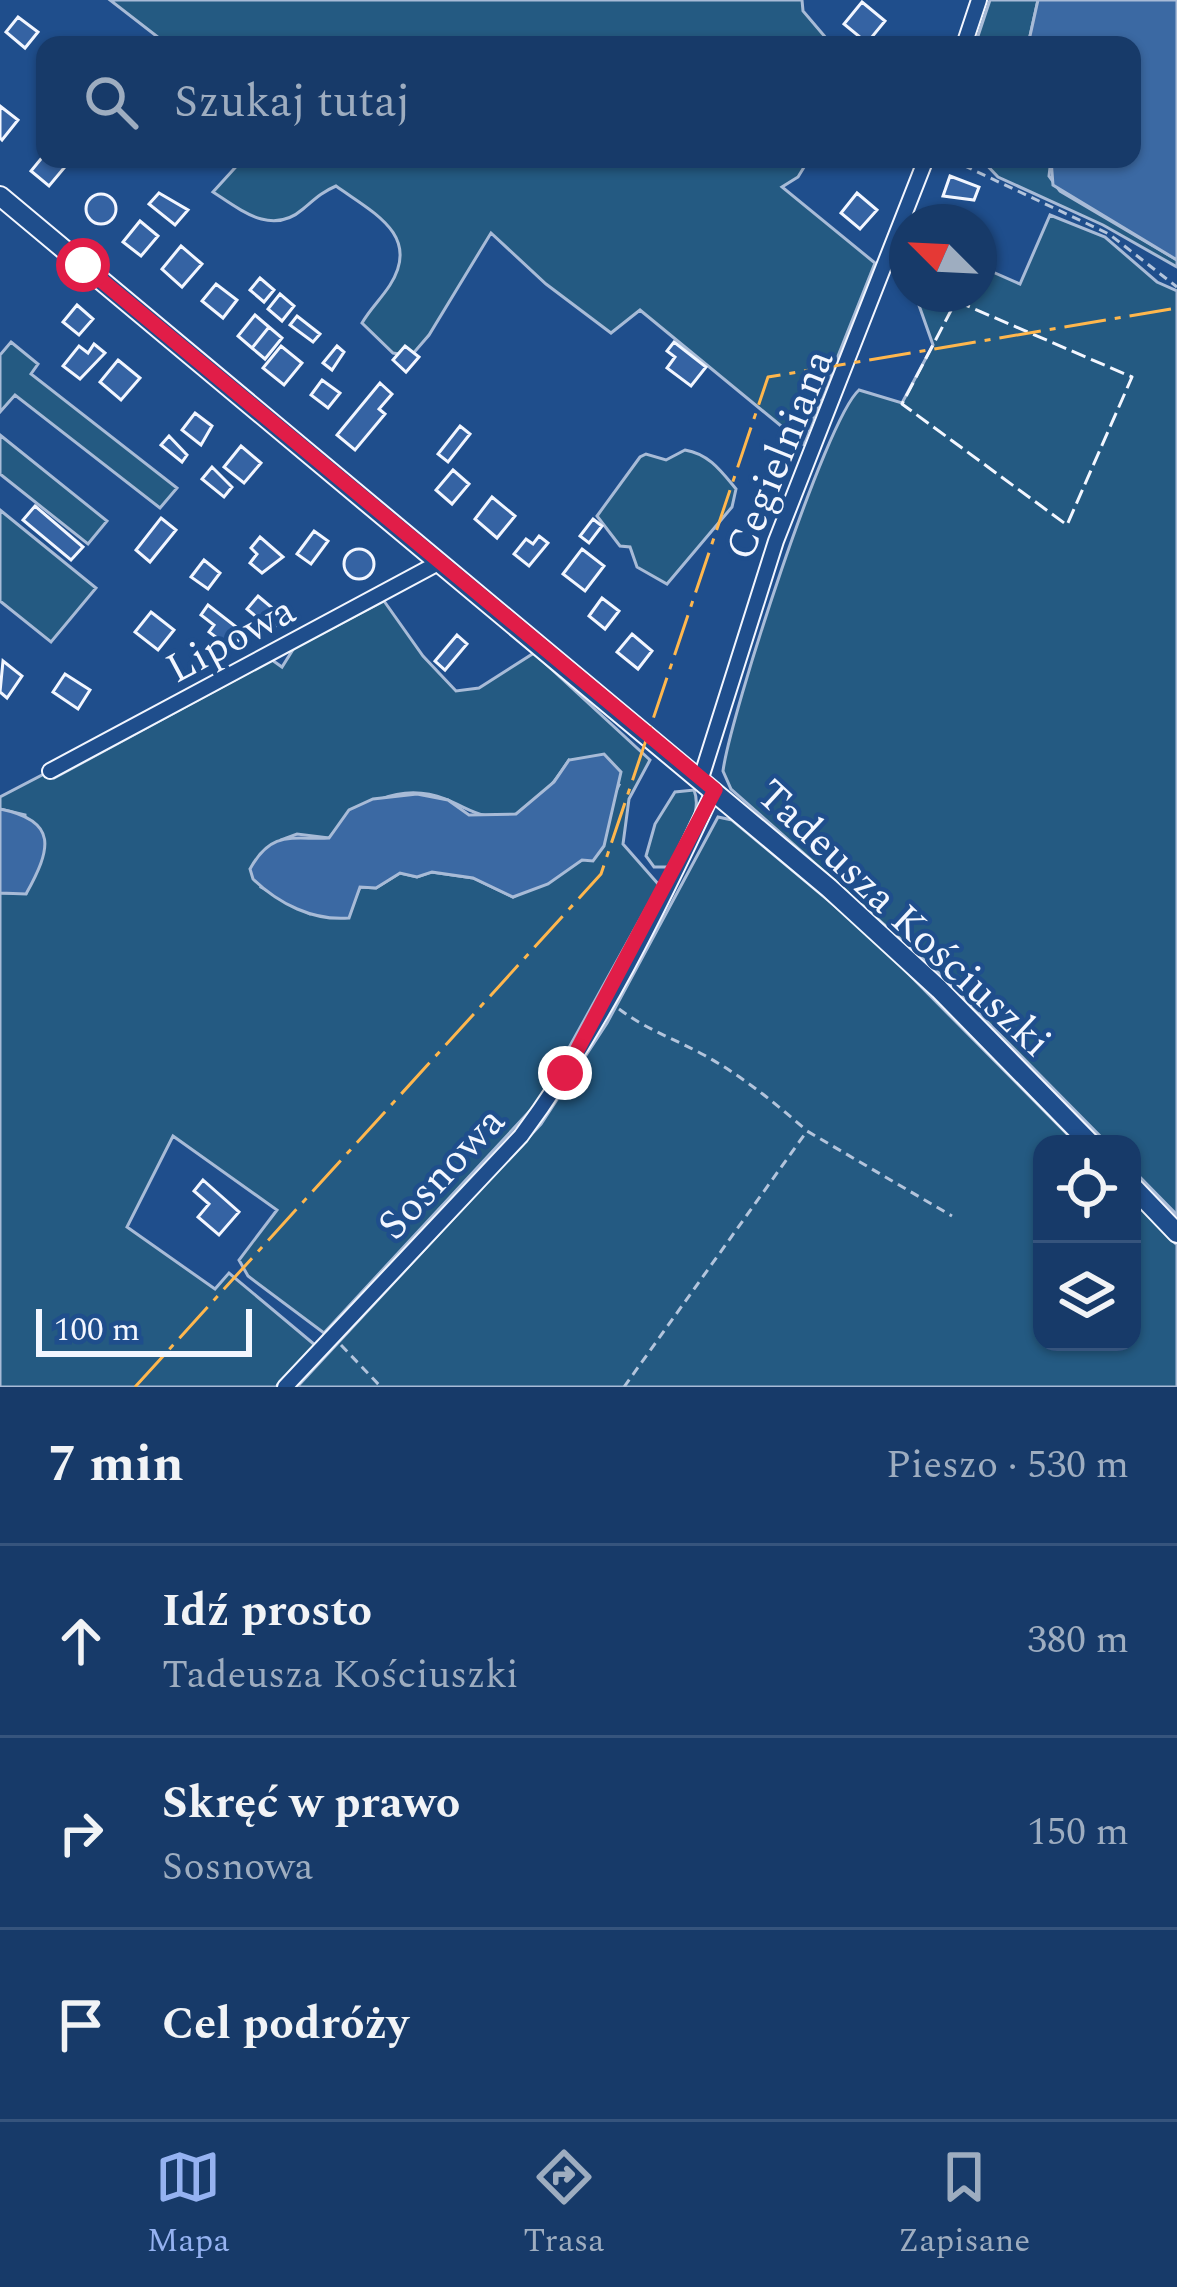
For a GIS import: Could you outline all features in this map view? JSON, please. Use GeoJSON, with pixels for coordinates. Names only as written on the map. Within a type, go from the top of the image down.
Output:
{"type":"FeatureCollection","features":[{"type":"Feature","properties":{"kind":"street"},"geometry":{"type":"LineString","coordinates":[[967,36],[979,0]]}},
{"type":"Feature","properties":{"kind":"street","name":"Cegielniana"},"geometry":{"type":"LineString","coordinates":[[708,784],[776,541],[866,325],[923,168]]}},
{"type":"Feature","properties":{"kind":"street","name":"Tadeusza Kościuszki"},"geometry":{"type":"LineString","coordinates":[[0,196],[708,784],[886,939],[1082,1135]]}},
{"type":"Feature","properties":{"kind":"street","name":"Lipowa"},"geometry":{"type":"LineString","coordinates":[[50,771],[440,562]]}},
{"type":"Feature","properties":{"kind":"street","name":"Sosnowa"},"geometry":{"type":"LineString","coordinates":[[285,1387],[521,1136],[606,1000],[708,784]]}},
{"type":"Feature","properties":{"kind":"street"},"geometry":{"type":"LineString","coordinates":[[1141,1195],[1177,1233]]}},
{"type":"Feature","properties":{"kind":"path"},"geometry":{"type":"LineString","coordinates":[[969,168],[1109,234],[1177,287]]}},
{"type":"Feature","properties":{"kind":"path"},"geometry":{"type":"LineString","coordinates":[[606,1000],[646,1030],[699,1052],[759,1088],[807,1131],[952,1216]]}},
{"type":"Feature","properties":{"kind":"path"},"geometry":{"type":"LineString","coordinates":[[624,1387],[807,1131]]}},
{"type":"Feature","properties":{"kind":"path"},"geometry":{"type":"LineString","coordinates":[[332,1337],[381,1387]]}},
{"type":"Feature","properties":{"kind":"shaded area"},"geometry":{"type":"Polygon","coordinates":[[[110,0],[802,0],[803,11],[824,36],[156,36],[110,0]]]}},
{"type":"Feature","properties":{"kind":"shaded area"},"geometry":{"type":"Polygon","coordinates":[[[990,0],[1038,0],[1030,36],[978,36],[990,0]]]}},
{"type":"Feature","properties":{"kind":"shaded area"},"geometry":{"type":"Polygon","coordinates":[[[1038,0],[1177,0],[1177,260],[1053,185],[1052,168],[1141,168],[1141,36],[1030,36],[1038,0]]]}},
{"type":"Feature","properties":{"kind":"shaded area"},"geometry":{"type":"Polygon","coordinates":[[[235,168],[804,168],[782,187],[875,263],[803,444],[640,310],[611,333],[546,284],[491,233],[429,335],[411,356],[393,353],[362,323],[398,267],[396,239],[377,216],[336,186],[280,220],[257,218],[213,192],[235,168]]]}},
{"type":"Feature","properties":{"kind":"shaded area"},"geometry":{"type":"Polygon","coordinates":[[[990,168],[1050,168],[1049,176],[1060,191],[1177,260],[1177,267],[1103,225],[998,177],[990,168]]]}},
{"type":"Feature","properties":{"kind":"shaded area"},"geometry":{"type":"Polygon","coordinates":[[[1050,215],[1105,237],[1157,282],[1177,291],[1177,1215],[1141,1178],[1141,1135],[1099,1135],[940,974],[731,789],[723,771],[781,572],[844,413],[859,390],[902,403],[933,345],[921,312],[997,312],[997,274],[1020,284],[1050,215]]]}},
{"type":"Feature","properties":{"kind":"shaded area"},"geometry":{"type":"Polygon","coordinates":[[[11,342],[38,364],[31,374],[177,488],[160,508],[15,395],[0,412],[0,355],[11,342]]]}},
{"type":"Feature","properties":{"kind":"shaded area"},"geometry":{"type":"Polygon","coordinates":[[[0,435],[107,521],[88,544],[0,474],[0,435]]]}},
{"type":"Feature","properties":{"kind":"shaded area"},"geometry":{"type":"Polygon","coordinates":[[[685,450],[708,459],[736,489],[732,507],[667,584],[637,567],[630,547],[620,546],[597,516],[640,457],[646,454],[666,460],[685,450]]]}},
{"type":"Feature","properties":{"kind":"shaded area"},"geometry":{"type":"Polygon","coordinates":[[[0,510],[96,588],[51,642],[0,601],[0,510]]]}},
{"type":"Feature","properties":{"kind":"shaded area"},"geometry":{"type":"Polygon","coordinates":[[[384,601],[423,656],[456,691],[479,688],[534,653],[650,760],[629,799],[623,844],[659,885],[540,1100],[324,1333],[248,1276],[239,1260],[277,1210],[173,1136],[127,1227],[215,1289],[229,1273],[315,1345],[276,1387],[0,1387],[0,893],[26,893],[25,815],[0,809],[0,797],[46,773],[54,778],[272,660],[282,667],[294,648],[384,601]],[[569,760],[539,799],[517,814],[485,815],[428,794],[380,799],[352,815],[329,838],[297,834],[281,840],[261,887],[310,914],[353,903],[360,887],[376,888],[400,873],[473,878],[513,897],[582,860],[619,785],[569,760]]]}},
{"type":"Feature","properties":{"kind":"shaded area"},"geometry":{"type":"Polygon","coordinates":[[[604,754],[621,772],[604,846],[593,861],[582,860],[548,884],[513,897],[473,878],[400,873],[376,888],[360,887],[349,918],[336,918],[297,909],[253,879],[250,869],[275,842],[329,838],[349,810],[373,799],[417,794],[448,800],[469,815],[516,814],[554,782],[569,760],[604,754]]]}},
{"type":"Feature","properties":{"kind":"shaded area"},"geometry":{"type":"Polygon","coordinates":[[[694,790],[696,809],[684,840],[668,867],[654,867],[646,856],[655,824],[675,792],[694,790]]]}},
{"type":"Feature","properties":{"kind":"shaded area"},"geometry":{"type":"Polygon","coordinates":[[[0,809],[19,814],[41,829],[41,863],[26,894],[0,893],[0,809]]]}},
{"type":"Feature","properties":{"kind":"shaded area"},"geometry":{"type":"Polygon","coordinates":[[[718,817],[732,820],[871,936],[1068,1135],[1033,1135],[1033,1351],[1141,1351],[1141,1208],[1177,1245],[1177,1387],[297,1387],[541,1124],[607,1023],[718,817]]]}},
{"type":"Feature","properties":{"kind":"building"},"geometry":{"type":"Polygon","coordinates":[[[862,2],[885,21],[873,36],[859,36],[844,24],[862,2]]]}},
{"type":"Feature","properties":{"kind":"building"},"geometry":{"type":"Polygon","coordinates":[[[18,17],[38,32],[25,48],[6,32],[18,17]]]}},
{"type":"Feature","properties":{"kind":"building"},"geometry":{"type":"Polygon","coordinates":[[[0,106],[18,120],[2,140],[0,138],[0,106]]]}},
{"type":"Feature","properties":{"kind":"building"},"geometry":{"type":"Polygon","coordinates":[[[36,165],[64,168],[49,186],[31,171],[36,165]]]}},
{"type":"Feature","properties":{"kind":"building"},"geometry":{"type":"Polygon","coordinates":[[[950,176],[979,187],[974,200],[943,196],[950,176]]]}},
{"type":"Feature","properties":{"kind":"building"},"geometry":{"type":"Polygon","coordinates":[[[159,193],[188,210],[175,225],[149,204],[159,193]]]}},
{"type":"Feature","properties":{"kind":"building"},"geometry":{"type":"Polygon","coordinates":[[[857,193],[877,210],[860,229],[841,213],[857,193]]]}},
{"type":"Feature","properties":{"kind":"building"},"geometry":{"type":"Polygon","coordinates":[[[101,194],[112,198],[116,209],[112,220],[101,224],[90,220],[86,209],[90,198],[101,194]]]}},
{"type":"Feature","properties":{"kind":"building"},"geometry":{"type":"Polygon","coordinates":[[[140,221],[158,236],[141,256],[123,242],[140,221]]]}},
{"type":"Feature","properties":{"kind":"building"},"geometry":{"type":"Polygon","coordinates":[[[181,246],[202,264],[182,287],[162,269],[181,246]]]}},
{"type":"Feature","properties":{"kind":"building"},"geometry":{"type":"Polygon","coordinates":[[[260,278],[274,290],[264,302],[250,290],[260,278]]]}},
{"type":"Feature","properties":{"kind":"building"},"geometry":{"type":"Polygon","coordinates":[[[216,284],[237,300],[223,318],[202,301],[216,284]]]}},
{"type":"Feature","properties":{"kind":"building"},"geometry":{"type":"Polygon","coordinates":[[[280,294],[294,306],[282,321],[268,309],[280,294]]]}},
{"type":"Feature","properties":{"kind":"building"},"geometry":{"type":"Polygon","coordinates":[[[77,305],[93,319],[79,335],[63,322],[77,305]]]}},
{"type":"Feature","properties":{"kind":"building"},"geometry":{"type":"Polygon","coordinates":[[[255,315],[269,327],[252,348],[238,336],[255,315]]]}},
{"type":"Feature","properties":{"kind":"building"},"geometry":{"type":"Polygon","coordinates":[[[297,316],[320,334],[313,342],[290,325],[297,316]]]}},
{"type":"Feature","properties":{"kind":"building"},"geometry":{"type":"Polygon","coordinates":[[[269,327],[282,338],[265,359],[252,348],[269,327]]]}},
{"type":"Feature","properties":{"kind":"building"},"geometry":{"type":"Polygon","coordinates":[[[674,342],[706,367],[691,386],[667,368],[675,357],[667,351],[674,342]]]}},
{"type":"Feature","properties":{"kind":"building"},"geometry":{"type":"Polygon","coordinates":[[[94,344],[105,353],[80,379],[63,366],[79,346],[88,353],[94,344]]]}},
{"type":"Feature","properties":{"kind":"building"},"geometry":{"type":"Polygon","coordinates":[[[281,346],[302,363],[284,385],[263,368],[281,346]]]}},
{"type":"Feature","properties":{"kind":"building"},"geometry":{"type":"Polygon","coordinates":[[[337,346],[344,352],[332,370],[323,363],[337,346]]]}},
{"type":"Feature","properties":{"kind":"building"},"geometry":{"type":"Polygon","coordinates":[[[405,346],[419,357],[406,372],[393,360],[405,346]]]}},
{"type":"Feature","properties":{"kind":"building"},"geometry":{"type":"Polygon","coordinates":[[[118,360],[140,378],[121,400],[100,382],[118,360]]]}},
{"type":"Feature","properties":{"kind":"building"},"geometry":{"type":"Polygon","coordinates":[[[322,380],[340,393],[328,408],[311,395],[322,380]]]}},
{"type":"Feature","properties":{"kind":"building"},"geometry":{"type":"Polygon","coordinates":[[[380,383],[392,394],[379,409],[385,414],[355,450],[337,435],[380,383]]]}},
{"type":"Feature","properties":{"kind":"building"},"geometry":{"type":"Polygon","coordinates":[[[195,413],[212,426],[201,445],[182,430],[195,413]]]}},
{"type":"Feature","properties":{"kind":"building"},"geometry":{"type":"Polygon","coordinates":[[[460,426],[470,434],[448,462],[438,454],[460,426]]]}},
{"type":"Feature","properties":{"kind":"building"},"geometry":{"type":"Polygon","coordinates":[[[169,436],[187,455],[182,462],[161,445],[169,436]]]}},
{"type":"Feature","properties":{"kind":"building"},"geometry":{"type":"Polygon","coordinates":[[[241,446],[261,463],[244,483],[224,467],[241,446]]]}},
{"type":"Feature","properties":{"kind":"building"},"geometry":{"type":"Polygon","coordinates":[[[212,467],[232,487],[224,497],[202,479],[212,467]]]}},
{"type":"Feature","properties":{"kind":"building"},"geometry":{"type":"Polygon","coordinates":[[[453,470],[469,484],[452,504],[436,490],[453,470]]]}},
{"type":"Feature","properties":{"kind":"building"},"geometry":{"type":"Polygon","coordinates":[[[492,497],[515,516],[497,538],[475,519],[492,497]]]}},
{"type":"Feature","properties":{"kind":"building"},"geometry":{"type":"Polygon","coordinates":[[[35,506],[83,547],[71,560],[23,520],[35,506]]]}},
{"type":"Feature","properties":{"kind":"building"},"geometry":{"type":"Polygon","coordinates":[[[161,518],[176,530],[150,562],[136,550],[161,518]]]}},
{"type":"Feature","properties":{"kind":"building"},"geometry":{"type":"Polygon","coordinates":[[[593,519],[602,526],[589,543],[580,536],[593,519]]]}},
{"type":"Feature","properties":{"kind":"building"},"geometry":{"type":"Polygon","coordinates":[[[314,531],[328,541],[311,564],[297,554],[314,531]]]}},
{"type":"Feature","properties":{"kind":"building"},"geometry":{"type":"Polygon","coordinates":[[[539,536],[548,543],[529,566],[514,554],[526,539],[533,544],[539,536]]]}},
{"type":"Feature","properties":{"kind":"building"},"geometry":{"type":"Polygon","coordinates":[[[260,537],[283,557],[262,573],[250,563],[257,554],[251,548],[260,537]]]}},
{"type":"Feature","properties":{"kind":"building"},"geometry":{"type":"Polygon","coordinates":[[[359,549],[374,564],[359,579],[344,564],[359,549]]]}},
{"type":"Feature","properties":{"kind":"building"},"geometry":{"type":"Polygon","coordinates":[[[582,549],[604,566],[585,591],[563,574],[582,549]]]}},
{"type":"Feature","properties":{"kind":"building"},"geometry":{"type":"Polygon","coordinates":[[[204,560],[220,573],[208,589],[191,577],[204,560]]]}},
{"type":"Feature","properties":{"kind":"building"},"geometry":{"type":"Polygon","coordinates":[[[258,596],[283,617],[272,630],[247,609],[258,596]]]}},
{"type":"Feature","properties":{"kind":"building"},"geometry":{"type":"Polygon","coordinates":[[[602,598],[619,611],[605,629],[589,616],[602,598]]]}},
{"type":"Feature","properties":{"kind":"building"},"geometry":{"type":"Polygon","coordinates":[[[208,605],[244,633],[232,649],[209,632],[214,625],[201,615],[208,605]]]}},
{"type":"Feature","properties":{"kind":"building"},"geometry":{"type":"Polygon","coordinates":[[[151,612],[174,630],[158,650],[135,632],[151,612]]]}},
{"type":"Feature","properties":{"kind":"building"},"geometry":{"type":"Polygon","coordinates":[[[632,634],[652,651],[638,669],[617,652],[632,634]]]}},
{"type":"Feature","properties":{"kind":"building"},"geometry":{"type":"Polygon","coordinates":[[[457,635],[467,644],[445,670],[435,661],[457,635]]]}},
{"type":"Feature","properties":{"kind":"building"},"geometry":{"type":"Polygon","coordinates":[[[3,661],[22,676],[7,698],[0,692],[3,661]]]}},
{"type":"Feature","properties":{"kind":"building"},"geometry":{"type":"Polygon","coordinates":[[[65,674],[90,690],[78,709],[53,692],[65,674]]]}},
{"type":"Feature","properties":{"kind":"building"},"geometry":{"type":"Polygon","coordinates":[[[203,1180],[239,1212],[219,1235],[198,1217],[209,1204],[194,1191],[203,1180]]]}},
{"type":"Feature","properties":{"kind":"fence"},"geometry":{"type":"LineString","coordinates":[[956,301],[1132,377],[1067,525],[902,404],[956,301]]}},
{"type":"Feature","properties":{"kind":"power"},"geometry":{"type":"LineString","coordinates":[[135,1387],[601,874],[768,377],[1177,308]]}},
{"type":"Feature","properties":{"kind":"route"},"geometry":{"type":"LineString","coordinates":[[83,265],[715,790],[565,1073]]}}]}
